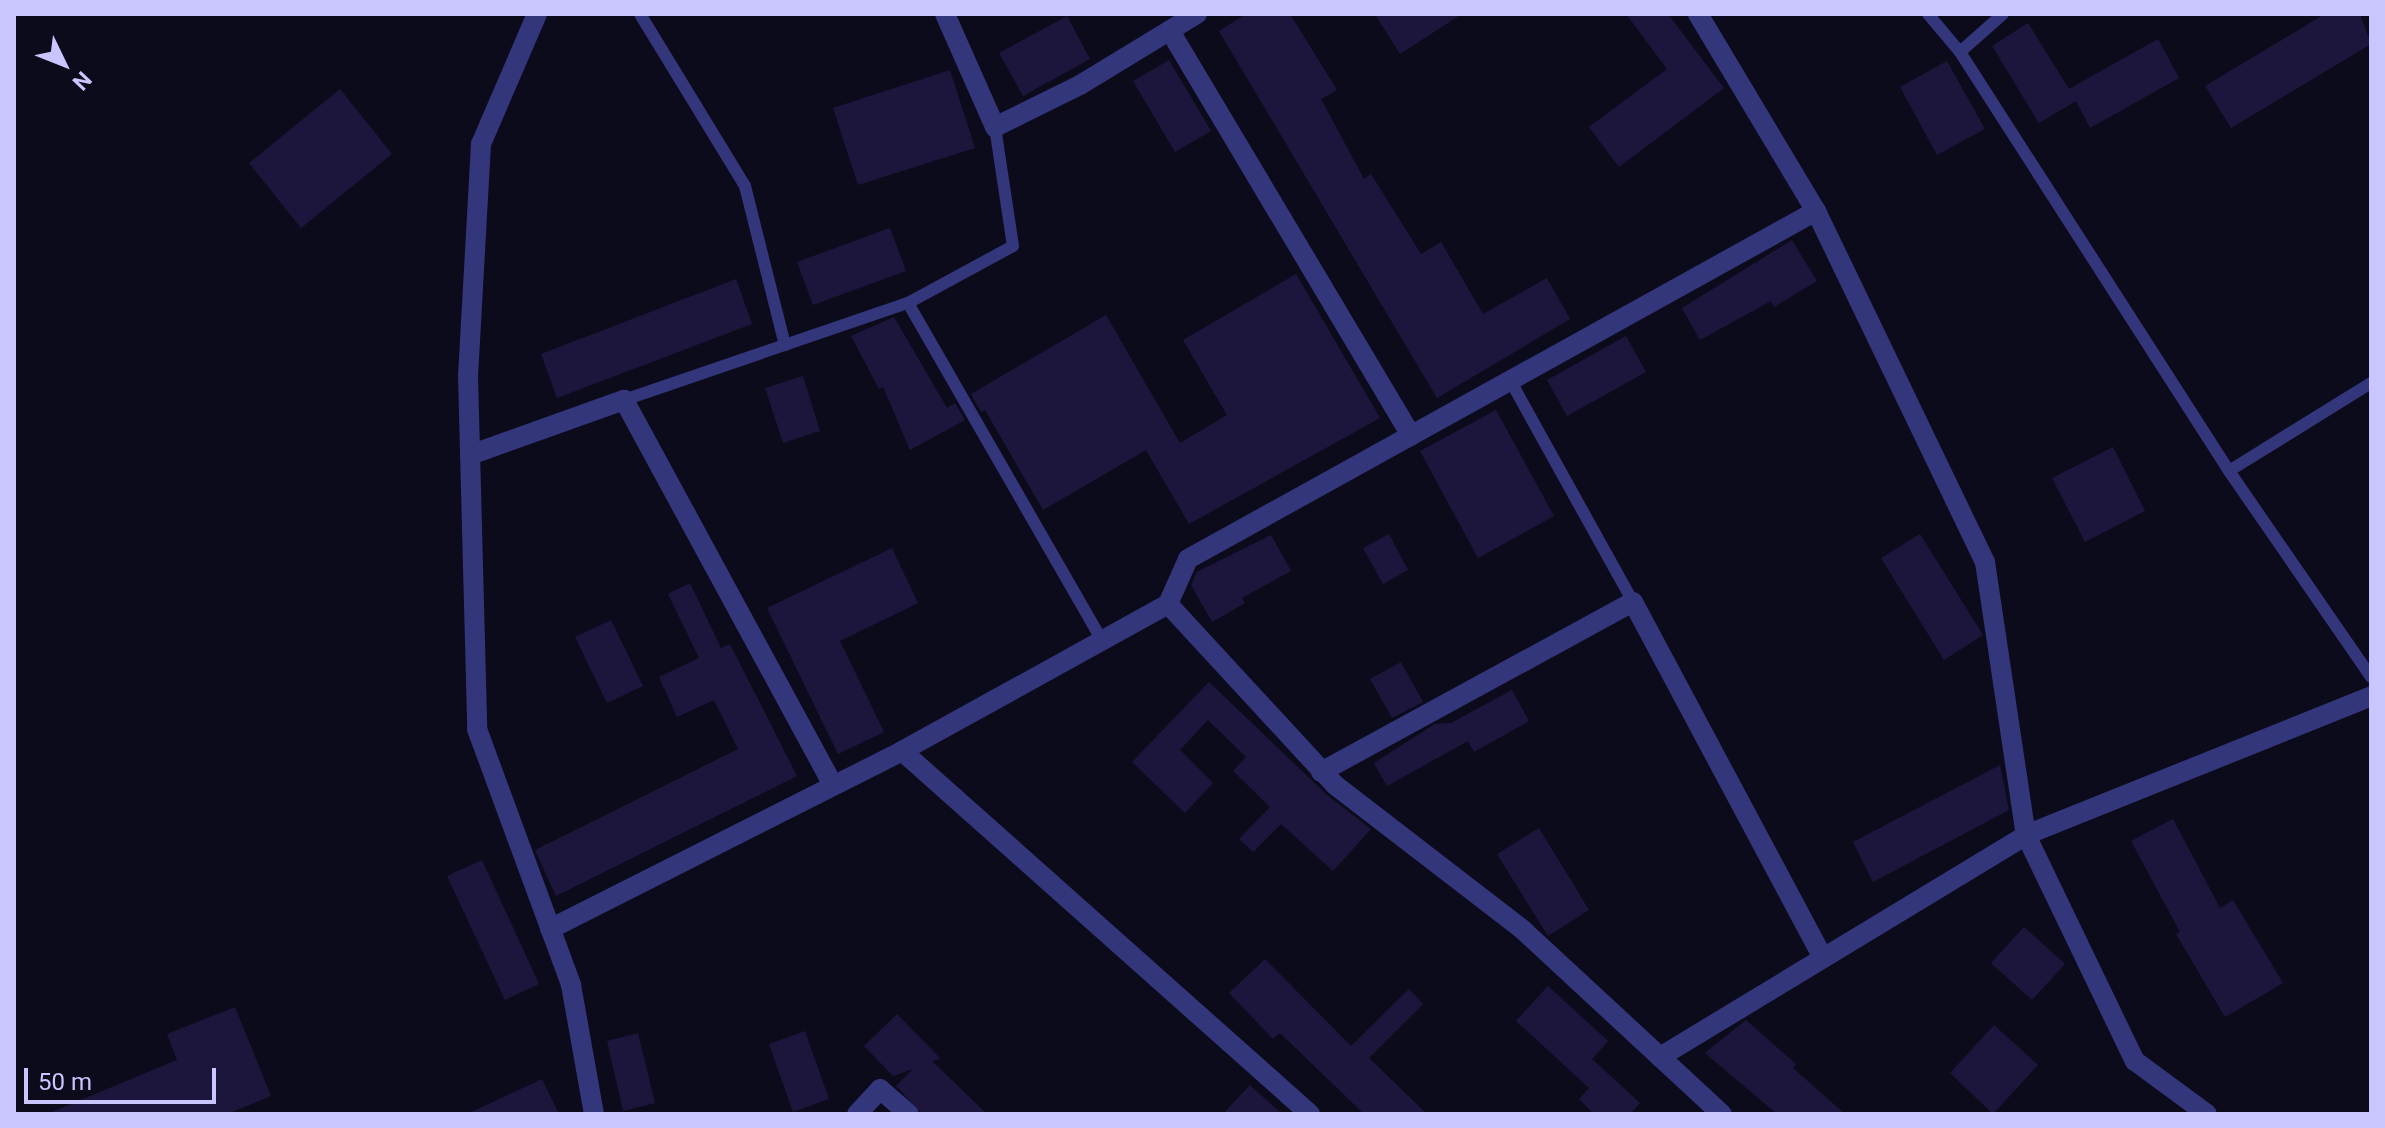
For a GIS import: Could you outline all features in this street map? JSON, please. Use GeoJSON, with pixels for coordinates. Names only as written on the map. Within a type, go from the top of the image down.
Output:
{"type":"FeatureCollection","features":[{"type":"Feature","properties":{"kind":"street"},"geometry":{"type":"LineString","coordinates":[[537,14],[481,144],[468,375],[477,729],[571,985],[594,1114]]}},
{"type":"Feature","properties":{"kind":"street"},"geometry":{"type":"LineString","coordinates":[[945,14],[995,127],[1080,85],[1197,14]]}},
{"type":"Feature","properties":{"kind":"street"},"geometry":{"type":"LineString","coordinates":[[1705,16],[1816,211],[1985,562],[2026,835],[2135,1061],[2207,1114]]}},
{"type":"Feature","properties":{"kind":"street"},"geometry":{"type":"LineString","coordinates":[[1170,31],[1411,436]]}},
{"type":"Feature","properties":{"kind":"street"},"geometry":{"type":"LineString","coordinates":[[550,929],[902,751],[1168,604],[1188,559],[1816,211]]}},
{"type":"Feature","properties":{"kind":"street"},"geometry":{"type":"LineString","coordinates":[[470,455],[624,400],[833,785]]}},
{"type":"Feature","properties":{"kind":"street"},"geometry":{"type":"LineString","coordinates":[[1321,772],[1633,602],[1822,956]]}},
{"type":"Feature","properties":{"kind":"street"},"geometry":{"type":"LineString","coordinates":[[1168,604],[1321,772],[1523,930],[1722,1114]]}},
{"type":"Feature","properties":{"kind":"street"},"geometry":{"type":"LineString","coordinates":[[1660,1057],[2026,835],[2371,696]]}},
{"type":"Feature","properties":{"kind":"street"},"geometry":{"type":"LineString","coordinates":[[902,751],[1310,1114]]}},
{"type":"Feature","properties":{"kind":"street"},"geometry":{"type":"LineString","coordinates":[[857,1114],[880,1089],[909,1114]]}},
{"type":"Feature","properties":{"kind":"lane"},"geometry":{"type":"LineString","coordinates":[[640,14],[745,186],[785,345]]}},
{"type":"Feature","properties":{"kind":"lane"},"geometry":{"type":"LineString","coordinates":[[1928,14],[1960,52],[2229,471],[2371,677]]}},
{"type":"Feature","properties":{"kind":"lane"},"geometry":{"type":"LineString","coordinates":[[1960,52],[2003,14]]}},
{"type":"Feature","properties":{"kind":"lane"},"geometry":{"type":"LineString","coordinates":[[624,400],[908,303],[1013,246],[995,127]]}},
{"type":"Feature","properties":{"kind":"lane"},"geometry":{"type":"LineString","coordinates":[[908,303],[1102,640]]}},
{"type":"Feature","properties":{"kind":"lane"},"geometry":{"type":"LineString","coordinates":[[1510,380],[1633,602]]}},
{"type":"Feature","properties":{"kind":"lane"},"geometry":{"type":"LineString","coordinates":[[2229,471],[2371,383]]}},
{"type":"Feature","properties":{"kind":"building"},"geometry":{"type":"Polygon","coordinates":[[[1246,14],[1290,14],[1337,90],[1321,99],[1364,179],[1371,174],[1421,254],[1441,242],[1483,314],[1547,278],[1570,319],[1437,398],[1219,31],[1246,14]]]}},
{"type":"Feature","properties":{"kind":"building"},"geometry":{"type":"Polygon","coordinates":[[[1375,14],[1462,14],[1400,54],[1375,14]]]}},
{"type":"Feature","properties":{"kind":"building"},"geometry":{"type":"Polygon","coordinates":[[[1626,14],[1668,14],[1724,88],[1619,167],[1589,127],[1667,69],[1626,14]]]}},
{"type":"Feature","properties":{"kind":"building"},"geometry":{"type":"Polygon","coordinates":[[[2325,14],[2360,14],[2371,44],[2231,128],[2205,86],[2325,14]]]}},
{"type":"Feature","properties":{"kind":"building"},"geometry":{"type":"Polygon","coordinates":[[[1067,16],[1090,59],[1023,96],[999,53],[1067,16]]]}},
{"type":"Feature","properties":{"kind":"building"},"geometry":{"type":"Polygon","coordinates":[[[2028,23],[2069,89],[2158,39],[2179,78],[2090,128],[2076,101],[2039,123],[1992,46],[2028,23]]]}},
{"type":"Feature","properties":{"kind":"building"},"geometry":{"type":"Polygon","coordinates":[[[1169,60],[1211,131],[1175,152],[1133,81],[1169,60]]]}},
{"type":"Feature","properties":{"kind":"building"},"geometry":{"type":"Polygon","coordinates":[[[1947,61],[1985,129],[1937,155],[1900,87],[1947,61]]]}},
{"type":"Feature","properties":{"kind":"building"},"geometry":{"type":"Polygon","coordinates":[[[950,70],[975,148],[858,185],[833,108],[950,70]]]}},
{"type":"Feature","properties":{"kind":"building"},"geometry":{"type":"Polygon","coordinates":[[[340,89],[392,154],[301,228],[249,163],[340,89]]]}},
{"type":"Feature","properties":{"kind":"building"},"geometry":{"type":"Polygon","coordinates":[[[890,228],[906,271],[813,305],[797,262],[890,228]]]}},
{"type":"Feature","properties":{"kind":"building"},"geometry":{"type":"Polygon","coordinates":[[[1792,240],[1817,281],[1774,307],[1771,301],[1700,340],[1682,308],[1792,240]]]}},
{"type":"Feature","properties":{"kind":"building"},"geometry":{"type":"Polygon","coordinates":[[[1296,274],[1380,418],[1189,524],[1146,450],[1043,510],[985,410],[981,412],[971,394],[1106,315],[1180,443],[1227,415],[1183,340],[1296,274]]]}},
{"type":"Feature","properties":{"kind":"building"},"geometry":{"type":"Polygon","coordinates":[[[736,279],[752,324],[557,398],[541,354],[736,279]]]}},
{"type":"Feature","properties":{"kind":"building"},"geometry":{"type":"Polygon","coordinates":[[[894,317],[947,408],[955,403],[965,420],[910,450],[883,387],[879,389],[851,336],[894,317]]]}},
{"type":"Feature","properties":{"kind":"building"},"geometry":{"type":"Polygon","coordinates":[[[1626,336],[1646,372],[1567,416],[1547,380],[1626,336]]]}},
{"type":"Feature","properties":{"kind":"building"},"geometry":{"type":"Polygon","coordinates":[[[803,376],[820,431],[783,443],[765,388],[803,376]]]}},
{"type":"Feature","properties":{"kind":"building"},"geometry":{"type":"Polygon","coordinates":[[[1496,410],[1554,516],[1478,558],[1420,451],[1496,410]]]}},
{"type":"Feature","properties":{"kind":"building"},"geometry":{"type":"Polygon","coordinates":[[[2113,447],[2145,511],[2085,542],[2052,478],[2113,447]]]}},
{"type":"Feature","properties":{"kind":"building"},"geometry":{"type":"Polygon","coordinates":[[[1389,534],[1408,570],[1383,584],[1363,548],[1389,534]]]}},
{"type":"Feature","properties":{"kind":"building"},"geometry":{"type":"Polygon","coordinates":[[[1920,534],[1983,635],[1944,660],[1881,558],[1920,534]]]}},
{"type":"Feature","properties":{"kind":"building"},"geometry":{"type":"Polygon","coordinates":[[[1271,535],[1291,571],[1242,598],[1245,603],[1212,622],[1191,585],[1197,572],[1271,535]]]}},
{"type":"Feature","properties":{"kind":"building"},"geometry":{"type":"Polygon","coordinates":[[[892,548],[918,603],[840,641],[884,732],[838,754],[767,608],[892,548]]]}},
{"type":"Feature","properties":{"kind":"building"},"geometry":{"type":"Polygon","coordinates":[[[690,583],[721,648],[730,644],[797,776],[556,896],[535,850],[738,749],[714,700],[677,717],[659,677],[699,658],[668,594],[690,583]]]}},
{"type":"Feature","properties":{"kind":"building"},"geometry":{"type":"Polygon","coordinates":[[[611,620],[643,686],[607,703],[575,637],[611,620]]]}},
{"type":"Feature","properties":{"kind":"building"},"geometry":{"type":"Polygon","coordinates":[[[1401,662],[1423,702],[1392,718],[1370,679],[1401,662]]]}},
{"type":"Feature","properties":{"kind":"building"},"geometry":{"type":"Polygon","coordinates":[[[1209,682],[1327,795],[1371,829],[1333,871],[1281,824],[1253,852],[1239,839],[1270,807],[1233,771],[1246,757],[1208,720],[1180,750],[1213,783],[1185,813],[1132,762],[1209,682]]]}},
{"type":"Feature","properties":{"kind":"building"},"geometry":{"type":"Polygon","coordinates":[[[1512,690],[1529,721],[1474,752],[1468,741],[1387,786],[1374,763],[1435,724],[1451,723],[1512,690]]]}},
{"type":"Feature","properties":{"kind":"building"},"geometry":{"type":"Polygon","coordinates":[[[2000,765],[2009,810],[1873,882],[1853,842],[2000,765]]]}},
{"type":"Feature","properties":{"kind":"building"},"geometry":{"type":"Polygon","coordinates":[[[2173,819],[2220,908],[2233,900],[2283,983],[2225,1017],[2176,934],[2180,932],[2131,841],[2173,819]]]}},
{"type":"Feature","properties":{"kind":"building"},"geometry":{"type":"Polygon","coordinates":[[[1539,828],[1589,910],[1548,936],[1497,854],[1539,828]]]}},
{"type":"Feature","properties":{"kind":"building"},"geometry":{"type":"Polygon","coordinates":[[[482,860],[539,984],[505,1000],[447,876],[482,860]]]}},
{"type":"Feature","properties":{"kind":"building"},"geometry":{"type":"Polygon","coordinates":[[[2024,927],[2065,964],[2032,1000],[1991,963],[2024,927]]]}},
{"type":"Feature","properties":{"kind":"building"},"geometry":{"type":"Polygon","coordinates":[[[1265,959],[1351,1046],[1409,989],[1423,1004],[1369,1058],[1427,1114],[1364,1114],[1280,1033],[1273,1039],[1229,993],[1265,959]]]}},
{"type":"Feature","properties":{"kind":"building"},"geometry":{"type":"Polygon","coordinates":[[[1548,986],[1608,1041],[1592,1059],[1640,1103],[1630,1114],[1594,1114],[1579,1099],[1589,1088],[1516,1021],[1548,986]]]}},
{"type":"Feature","properties":{"kind":"building"},"geometry":{"type":"Polygon","coordinates":[[[235,1007],[271,1096],[227,1114],[47,1114],[177,1060],[167,1034],[235,1007]]]}},
{"type":"Feature","properties":{"kind":"building"},"geometry":{"type":"Polygon","coordinates":[[[897,1014],[941,1059],[932,1061],[987,1114],[922,1114],[896,1086],[913,1069],[893,1076],[864,1046],[897,1014]]]}},
{"type":"Feature","properties":{"kind":"building"},"geometry":{"type":"Polygon","coordinates":[[[1746,1020],[1796,1064],[1793,1068],[1845,1114],[1777,1114],[1705,1053],[1746,1020]]]}},
{"type":"Feature","properties":{"kind":"building"},"geometry":{"type":"Polygon","coordinates":[[[1994,1025],[2038,1065],[1993,1114],[1950,1073],[1994,1025]]]}},
{"type":"Feature","properties":{"kind":"building"},"geometry":{"type":"Polygon","coordinates":[[[805,1031],[829,1099],[793,1112],[769,1044],[805,1031]]]}},
{"type":"Feature","properties":{"kind":"building"},"geometry":{"type":"Polygon","coordinates":[[[638,1033],[655,1103],[623,1111],[607,1041],[638,1033]]]}},
{"type":"Feature","properties":{"kind":"building"},"geometry":{"type":"Polygon","coordinates":[[[542,1079],[559,1114],[467,1114],[542,1079]]]}},
{"type":"Feature","properties":{"kind":"building"},"geometry":{"type":"Polygon","coordinates":[[[1250,1085],[1282,1114],[1223,1114],[1250,1085]]]}}]}
